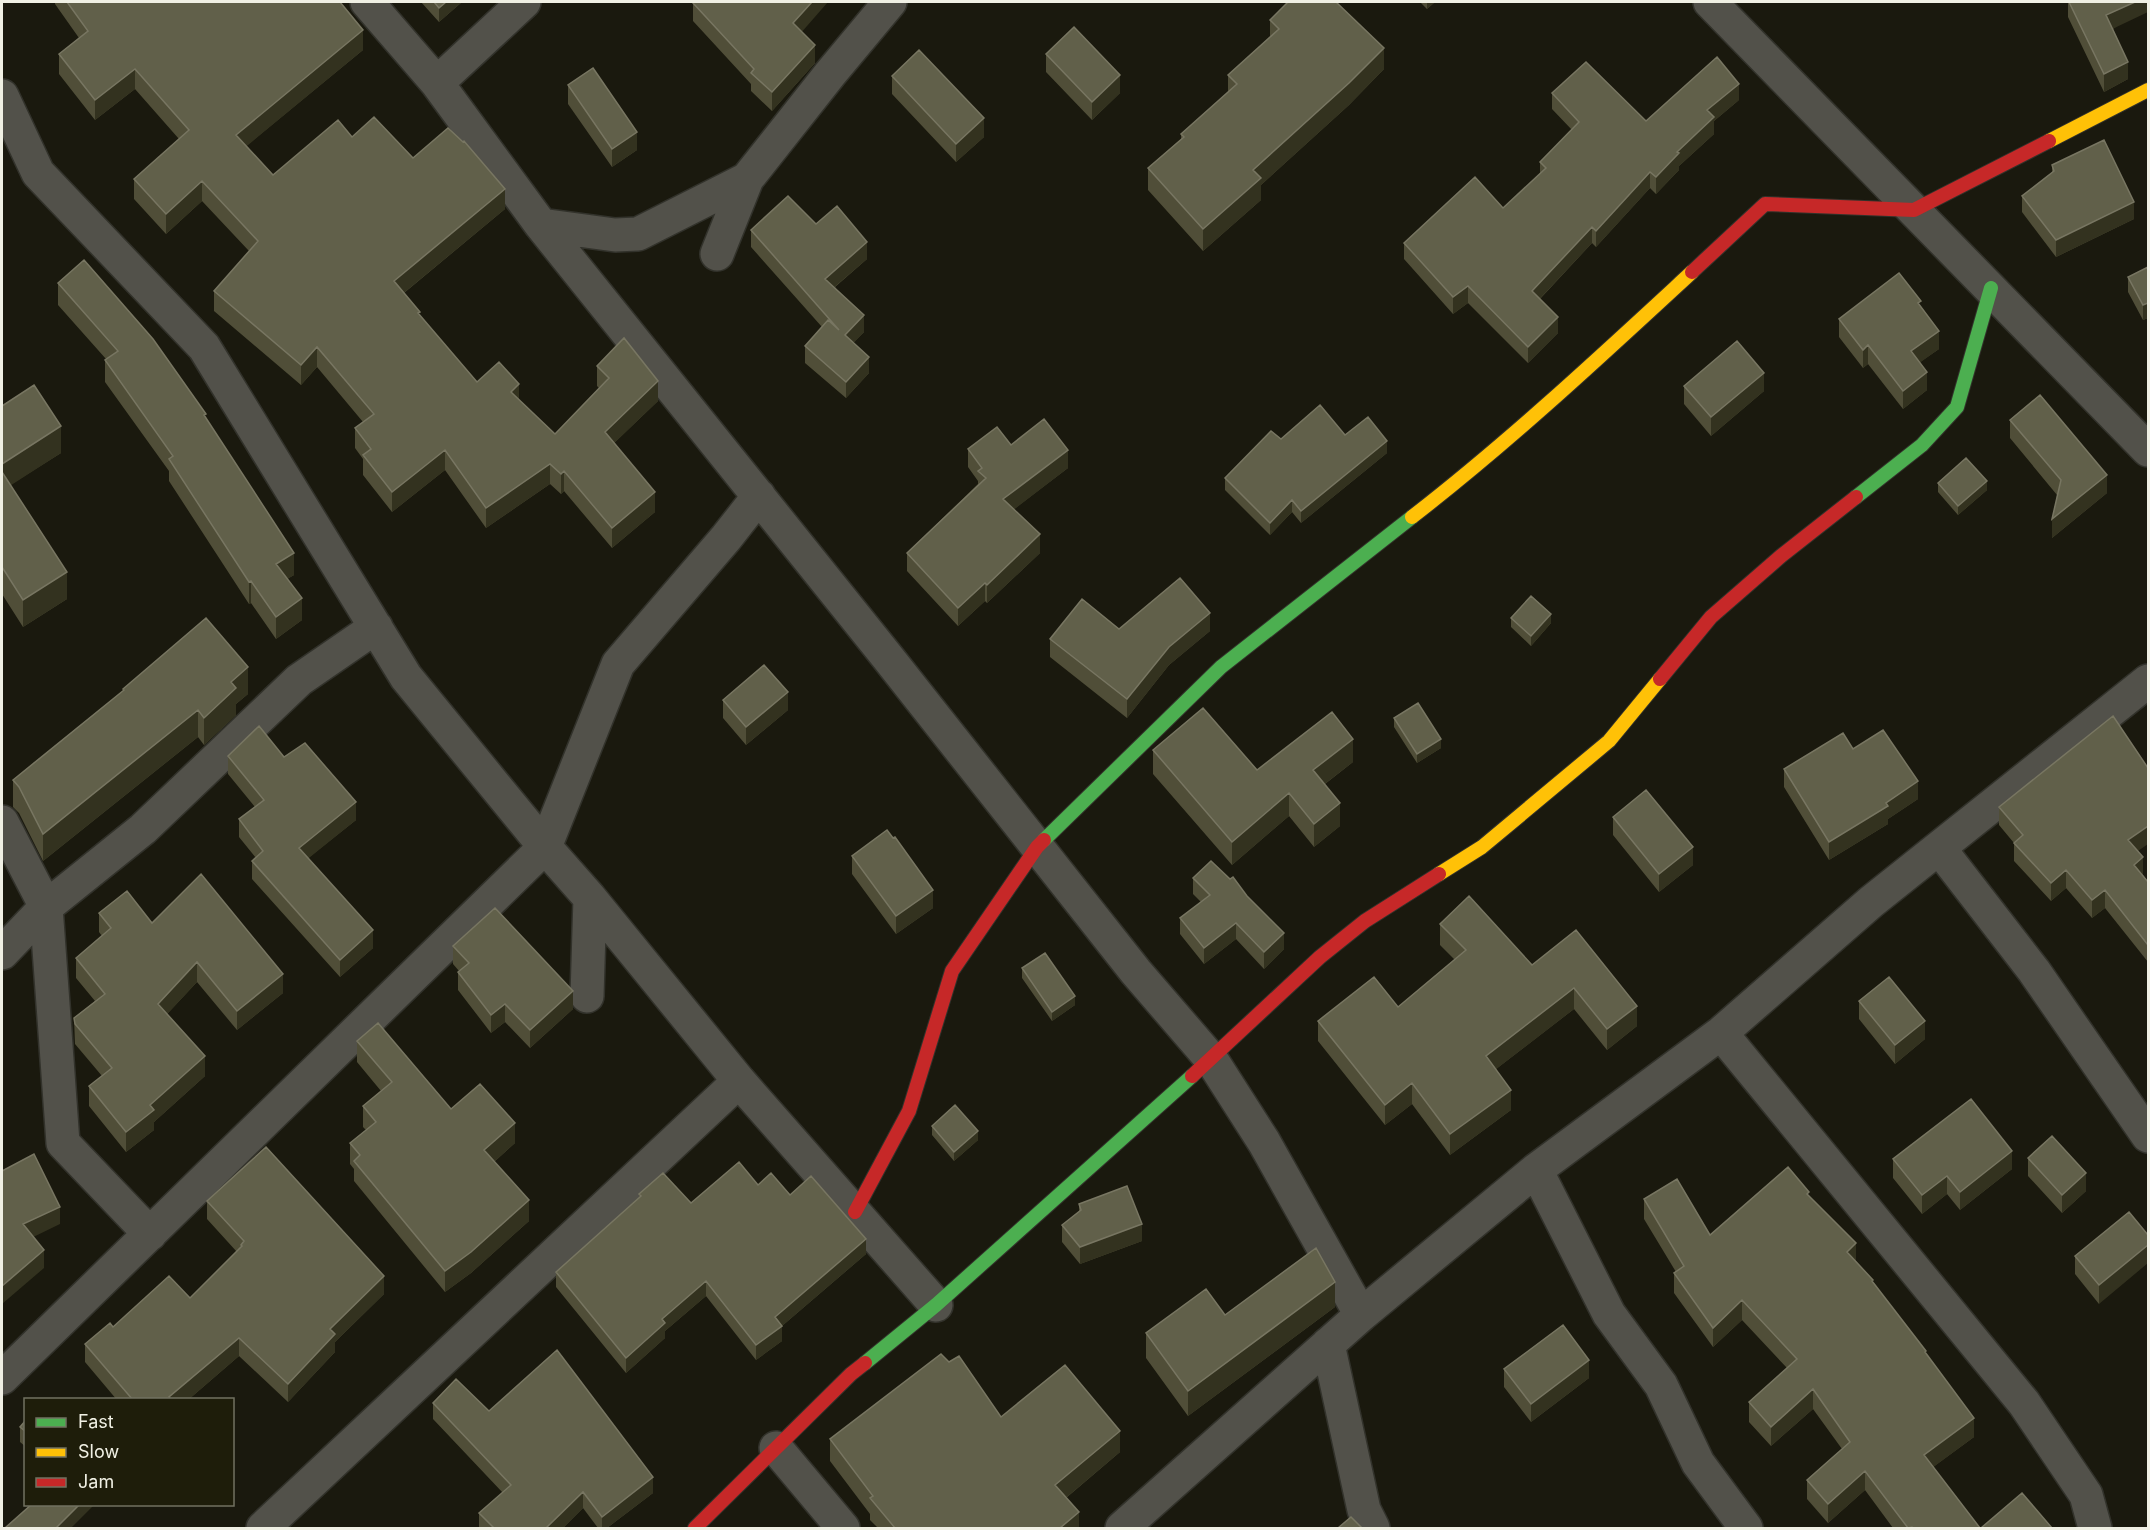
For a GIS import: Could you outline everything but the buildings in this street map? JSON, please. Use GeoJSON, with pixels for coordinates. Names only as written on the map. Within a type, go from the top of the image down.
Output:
{"type":"FeatureCollection","features":[{"type":"Feature","properties":{"kind":"street"},"geometry":{"type":"LineString","coordinates":[[367,2],[437,83],[541,225],[1136,972],[1211,1059],[1264,1142],[1360,1315]]}},
{"type":"Feature","properties":{"kind":"street"},"geometry":{"type":"LineString","coordinates":[[437,83],[524,2]]}},
{"type":"Feature","properties":{"kind":"street"},"geometry":{"type":"LineString","coordinates":[[717,254],[747,179],[890,2]]}},
{"type":"Feature","properties":{"kind":"street"},"geometry":{"type":"LineString","coordinates":[[1710,2],[2148,450]]}},
{"type":"Feature","properties":{"kind":"street"},"geometry":{"type":"LineString","coordinates":[[855,1212],[909,1111],[952,971],[1038,847],[1221,667],[1457,482],[1574,381],[1765,204],[1914,210],[2148,90]]}},
{"type":"Feature","properties":{"kind":"street"},"geometry":{"type":"LineString","coordinates":[[2,96],[38,173],[204,347],[406,677],[739,1081],[936,1305]]}},
{"type":"Feature","properties":{"kind":"street"},"geometry":{"type":"LineString","coordinates":[[541,225],[615,235],[638,234],[747,179]]}},
{"type":"Feature","properties":{"kind":"street"},"geometry":{"type":"LineString","coordinates":[[695,1528],[851,1374],[936,1305],[1211,1059],[1320,957],[1356,928],[1482,847],[1609,741],[1711,617],[1781,556],[1922,445],[1957,407],[1991,288]]}},
{"type":"Feature","properties":{"kind":"street"},"geometry":{"type":"LineString","coordinates":[[2,1378],[545,847],[618,664],[759,496]]}},
{"type":"Feature","properties":{"kind":"street"},"geometry":{"type":"LineString","coordinates":[[2,953],[46,907],[143,829],[299,680],[376,627]]}},
{"type":"Feature","properties":{"kind":"street"},"geometry":{"type":"LineString","coordinates":[[1122,1528],[1360,1315],[1536,1170],[1721,1033],[1872,902],[2148,681]]}},
{"type":"Feature","properties":{"kind":"street"},"geometry":{"type":"LineString","coordinates":[[2,822],[46,907],[63,1143],[150,1234]]}},
{"type":"Feature","properties":{"kind":"street"},"geometry":{"type":"LineString","coordinates":[[1939,848],[2034,971],[2148,1136]]}},
{"type":"Feature","properties":{"kind":"street"},"geometry":{"type":"LineString","coordinates":[[587,996],[590,898]]}},
{"type":"Feature","properties":{"kind":"street"},"geometry":{"type":"LineString","coordinates":[[1721,1033],[2024,1403],[2086,1495],[2095,1528]]}},
{"type":"Feature","properties":{"kind":"street"},"geometry":{"type":"LineString","coordinates":[[263,1528],[739,1081]]}},
{"type":"Feature","properties":{"kind":"street"},"geometry":{"type":"LineString","coordinates":[[1536,1170],[1609,1314],[1661,1385],[1698,1463],[1746,1528]]}},
{"type":"Feature","properties":{"kind":"street"},"geometry":{"type":"LineString","coordinates":[[1328,1344],[1364,1510],[1372,1528]]}},
{"type":"Feature","properties":{"kind":"street"},"geometry":{"type":"LineString","coordinates":[[776,1448],[843,1528]]}},
{"type":"Feature","properties":{"kind":"traffic: fast"},"geometry":{"type":"LineString","coordinates":[[1856,497],[1922,445],[1957,407],[1991,288]]}},
{"type":"Feature","properties":{"kind":"traffic: fast"},"geometry":{"type":"LineString","coordinates":[[1044,840],[1221,667],[1412,517]]}},
{"type":"Feature","properties":{"kind":"traffic: fast"},"geometry":{"type":"LineString","coordinates":[[865,1363],[936,1305],[1192,1076]]}},
{"type":"Feature","properties":{"kind":"traffic: slow"},"geometry":{"type":"LineString","coordinates":[[2049,141],[2148,90]]}},
{"type":"Feature","properties":{"kind":"traffic: slow"},"geometry":{"type":"LineString","coordinates":[[1412,517],[1520,428],[1692,272]]}},
{"type":"Feature","properties":{"kind":"traffic: slow"},"geometry":{"type":"LineString","coordinates":[[1439,874],[1482,847],[1609,741],[1660,679]]}},
{"type":"Feature","properties":{"kind":"traffic: jam"},"geometry":{"type":"LineString","coordinates":[[1692,272],[1765,204],[1914,210],[2049,141]]}},
{"type":"Feature","properties":{"kind":"traffic: jam"},"geometry":{"type":"LineString","coordinates":[[1660,679],[1711,617],[1781,556],[1856,497]]}},
{"type":"Feature","properties":{"kind":"traffic: jam"},"geometry":{"type":"LineString","coordinates":[[855,1212],[909,1111],[952,971],[1044,840]]}},
{"type":"Feature","properties":{"kind":"traffic: jam"},"geometry":{"type":"LineString","coordinates":[[1192,1076],[1320,957],[1365,921],[1439,874]]}},
{"type":"Feature","properties":{"kind":"traffic: jam"},"geometry":{"type":"LineString","coordinates":[[695,1528],[851,1374],[865,1363]]}}]}
